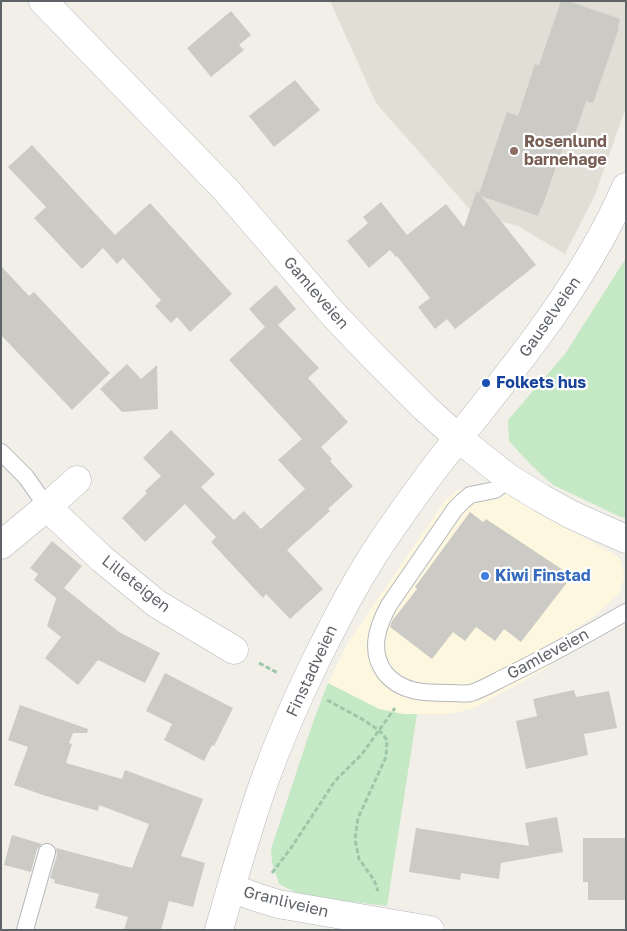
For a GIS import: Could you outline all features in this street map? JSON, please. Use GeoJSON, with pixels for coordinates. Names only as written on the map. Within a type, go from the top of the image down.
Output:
{"type":"FeatureCollection","features":[{"type":"Feature","properties":{"kind":"street","name":"Gamleveien"},"geometry":{"type":"LineString","coordinates":[[43,1],[226,190],[334,315],[419,402],[458,438],[507,476],[541,498],[570,514],[626,539]]}},
{"type":"Feature","properties":{"kind":"street","name":"Gauselveien"},"geometry":{"type":"LineString","coordinates":[[458,438],[530,348],[564,300],[594,250],[626,186]]}},
{"type":"Feature","properties":{"kind":"street","name":"Finstadveien"},"geometry":{"type":"LineString","coordinates":[[218,930],[265,781],[303,686],[331,629],[387,534],[442,457],[458,438]]}},
{"type":"Feature","properties":{"kind":"street"},"geometry":{"type":"LineString","coordinates":[[1,545],[77,480]]}},
{"type":"Feature","properties":{"kind":"street","name":"Lilleteigen"},"geometry":{"type":"LineString","coordinates":[[47,507],[102,559],[157,604],[234,650]]}},
{"type":"Feature","properties":{"kind":"street","name":"Granliveien"},"geometry":{"type":"LineString","coordinates":[[231,888],[278,904],[430,930]]}},
{"type":"Feature","properties":{"kind":"lane","name":"Lilleteigen"},"geometry":{"type":"LineString","coordinates":[[1,452],[26,476],[47,507]]}},
{"type":"Feature","properties":{"kind":"lane","name":"Gamleveien"},"geometry":{"type":"LineString","coordinates":[[507,476],[500,486],[494,490],[470,495],[463,500],[389,605],[381,619],[376,642],[377,656],[381,666],[388,675],[408,689],[422,693],[470,693],[522,669],[626,612]]}},
{"type":"Feature","properties":{"kind":"lane"},"geometry":{"type":"LineString","coordinates":[[25,930],[47,852]]}},
{"type":"Feature","properties":{"kind":"path"},"geometry":{"type":"LineString","coordinates":[[325,699],[380,730],[388,740],[386,757],[358,818],[355,839],[359,859],[374,880],[380,895],[380,921]]}},
{"type":"Feature","properties":{"kind":"path"},"geometry":{"type":"LineString","coordinates":[[270,874],[291,848],[335,781],[362,754],[380,730]]}},
{"type":"Feature","properties":{"kind":"shaded area","name":"Rosenlund barnehage"},"geometry":{"type":"Polygon","coordinates":[[[330,1],[626,1],[626,107],[595,195],[565,254],[518,226],[473,213],[376,103],[330,1]]]}},
{"type":"Feature","properties":{"kind":"shaded area"},"geometry":{"type":"Polygon","coordinates":[[[465,488],[477,491],[504,492],[612,553],[620,559],[623,568],[624,577],[619,594],[593,617],[539,651],[549,667],[474,708],[450,714],[403,714],[379,709],[328,683],[348,642],[447,498],[458,490],[465,488]]]}},
{"type":"Feature","properties":{"kind":"green space"},"geometry":{"type":"Polygon","coordinates":[[[626,258],[626,518],[553,485],[509,441],[508,420],[565,354],[626,258]]]}},
{"type":"Feature","properties":{"kind":"green space"},"geometry":{"type":"Polygon","coordinates":[[[328,683],[379,709],[403,714],[417,714],[387,906],[303,896],[279,884],[272,862],[271,849],[313,722],[328,683]]]}},
{"type":"Feature","properties":{"kind":"building"},"geometry":{"type":"Polygon","coordinates":[[[561,1],[568,1],[620,19],[619,28],[593,103],[586,101],[574,137],[567,135],[538,216],[481,196],[536,265],[455,329],[447,319],[435,329],[418,307],[430,298],[397,256],[390,250],[369,268],[347,241],[368,223],[363,217],[381,202],[407,235],[446,204],[464,227],[477,190],[479,194],[507,112],[518,116],[535,64],[539,65],[561,1]]]}},
{"type":"Feature","properties":{"kind":"building"},"geometry":{"type":"Polygon","coordinates":[[[231,11],[251,35],[239,45],[244,50],[211,77],[187,48],[231,11]]]}},
{"type":"Feature","properties":{"kind":"building"},"geometry":{"type":"Polygon","coordinates":[[[295,80],[320,110],[274,147],[249,116],[295,80]]]}},
{"type":"Feature","properties":{"kind":"building"},"geometry":{"type":"Polygon","coordinates":[[[32,145],[115,235],[150,203],[232,294],[190,332],[177,317],[171,323],[155,306],[161,300],[123,258],[117,264],[103,248],[82,269],[34,218],[46,207],[8,167],[32,145]]]}},
{"type":"Feature","properties":{"kind":"building"},"geometry":{"type":"Polygon","coordinates":[[[1,266],[29,296],[34,292],[110,373],[72,410],[1,335],[1,266]]]}},
{"type":"Feature","properties":{"kind":"building"},"geometry":{"type":"Polygon","coordinates":[[[276,285],[296,309],[278,325],[319,368],[308,378],[348,422],[321,447],[332,459],[330,461],[353,486],[328,509],[330,511],[287,550],[323,589],[290,619],[266,594],[263,598],[211,542],[216,537],[185,504],[145,542],[122,518],[147,493],[145,491],[161,476],[143,458],[171,430],[215,474],[201,487],[234,520],[244,511],[261,529],[305,489],[278,460],[302,439],[229,360],[265,327],[249,309],[276,285]]]}},
{"type":"Feature","properties":{"kind":"building"},"geometry":{"type":"Polygon","coordinates":[[[127,364],[141,379],[157,365],[158,409],[122,412],[100,389],[127,364]]]}},
{"type":"Feature","properties":{"kind":"building"},"geometry":{"type":"Polygon","coordinates":[[[470,512],[483,522],[486,519],[572,576],[521,642],[504,629],[495,641],[476,627],[465,641],[453,632],[432,659],[390,627],[392,621],[417,589],[415,587],[470,512]]]}},
{"type":"Feature","properties":{"kind":"building"},"geometry":{"type":"Polygon","coordinates":[[[52,541],[82,566],[64,588],[119,632],[160,653],[145,683],[98,660],[78,685],[45,658],[61,637],[47,626],[57,596],[56,598],[34,580],[38,574],[30,568],[52,541]]]}},
{"type":"Feature","properties":{"kind":"building"},"geometry":{"type":"Polygon","coordinates":[[[165,673],[233,708],[214,746],[212,745],[204,761],[164,740],[172,724],[146,711],[165,673]]]}},
{"type":"Feature","properties":{"kind":"building"},"geometry":{"type":"Polygon","coordinates":[[[574,690],[576,697],[609,691],[617,728],[584,734],[588,755],[526,769],[516,721],[537,716],[533,699],[574,690]]]}},
{"type":"Feature","properties":{"kind":"building"},"geometry":{"type":"Polygon","coordinates":[[[20,705],[88,729],[87,733],[73,733],[69,743],[72,744],[66,763],[122,779],[125,770],[203,799],[181,856],[205,863],[193,907],[169,901],[161,930],[124,930],[128,917],[95,908],[99,894],[54,883],[55,880],[50,878],[57,855],[56,848],[132,868],[149,824],[99,805],[98,811],[14,785],[28,747],[8,740],[20,705]]]}},
{"type":"Feature","properties":{"kind":"building"},"geometry":{"type":"Polygon","coordinates":[[[557,817],[563,852],[501,863],[499,879],[461,873],[460,880],[409,872],[416,828],[529,846],[525,823],[557,817]]]}},
{"type":"Feature","properties":{"kind":"building"},"geometry":{"type":"Polygon","coordinates":[[[12,835],[42,844],[37,849],[31,872],[4,865],[12,835]]]}},
{"type":"Feature","properties":{"kind":"building"},"geometry":{"type":"Polygon","coordinates":[[[583,838],[626,838],[626,900],[588,900],[588,882],[583,882],[583,838]]]}},
{"type":"Feature","properties":{"kind":"place","name":"Rosenlund barnehage"},"geometry":{"type":"Point","coordinates":[514,151]}},
{"type":"Feature","properties":{"kind":"place","name":"Folkets hus"},"geometry":{"type":"Point","coordinates":[486,383]}},
{"type":"Feature","properties":{"kind":"place","name":"Kiwi Finstad"},"geometry":{"type":"Point","coordinates":[485,576]}}]}
